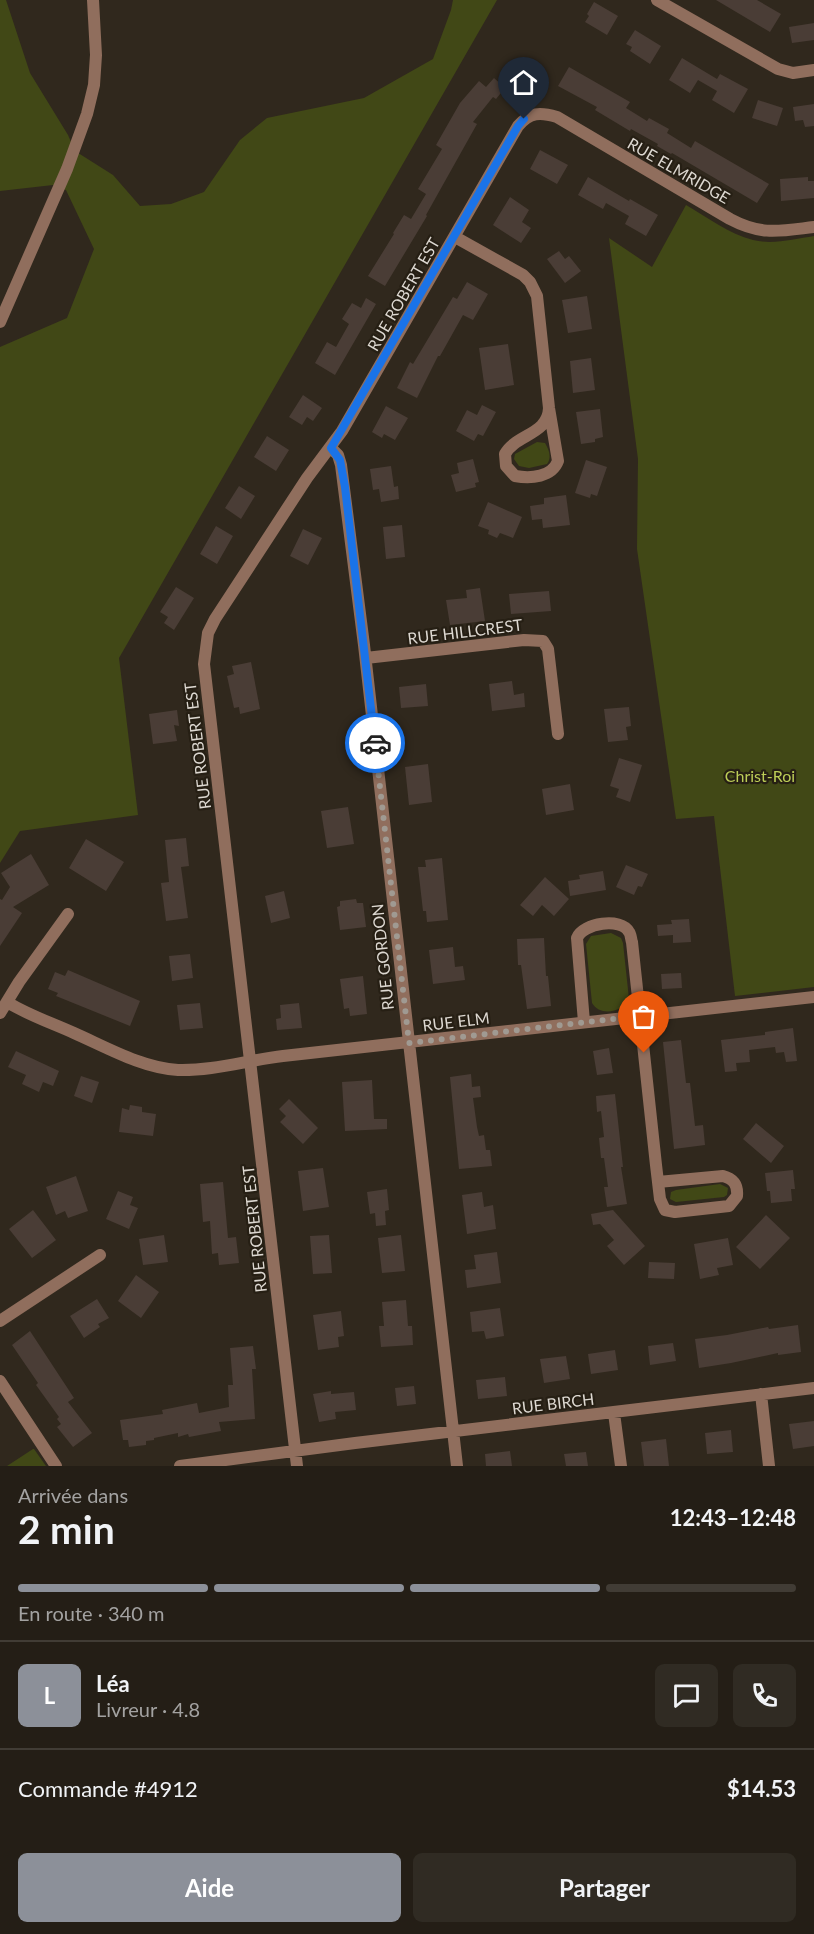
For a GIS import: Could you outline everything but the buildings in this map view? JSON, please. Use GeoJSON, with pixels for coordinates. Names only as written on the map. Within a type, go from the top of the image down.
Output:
{"type":"FeatureCollection","features":[{"type":"Feature","properties":{"kind":"street"},"geometry":{"type":"LineString","coordinates":[[0,322],[50,211],[86,121],[95,72],[96,42],[93,0]]}},
{"type":"Feature","properties":{"kind":"street"},"geometry":{"type":"LineString","coordinates":[[657,0],[778,69],[793,73],[814,70]]}},
{"type":"Feature","properties":{"kind":"street","name":"RUE ELMRIDGE"},"geometry":{"type":"LineString","coordinates":[[533,114],[542,113],[557,117],[750,229],[773,231],[814,227]]}},
{"type":"Feature","properties":{"kind":"street","name":"RUE ROBERT EST"},"geometry":{"type":"LineString","coordinates":[[297,1466],[204,664],[204,647],[208,633],[221,608],[307,478],[331,448],[518,126],[533,114]]}},
{"type":"Feature","properties":{"kind":"street"},"geometry":{"type":"LineString","coordinates":[[455,237],[523,275],[534,289],[539,304],[549,408],[559,454],[556,467],[547,474],[515,477],[506,466],[505,454],[512,444],[547,421],[549,408]]}},
{"type":"Feature","properties":{"kind":"street","name":"RUE GORDON"},"geometry":{"type":"LineString","coordinates":[[331,448],[338,455],[341,465],[366,658],[457,1466]]}},
{"type":"Feature","properties":{"kind":"street","name":"RUE HILLCREST"},"geometry":{"type":"LineString","coordinates":[[366,658],[524,640],[543,641],[548,648],[558,734]]}},
{"type":"Feature","properties":{"kind":"street"},"geometry":{"type":"LineString","coordinates":[[0,1013],[68,914]]}},
{"type":"Feature","properties":{"kind":"street"},"geometry":{"type":"LineString","coordinates":[[584,1022],[576,943],[582,930],[598,925],[617,924],[629,931],[658,1182],[661,1203],[669,1211],[729,1206],[737,1196],[735,1183],[732,1179],[723,1176],[658,1182]]}},
{"type":"Feature","properties":{"kind":"street","name":"RUE ELM"},"geometry":{"type":"LineString","coordinates":[[7,1002],[133,1059],[162,1067],[192,1069],[283,1056],[814,997]]}},
{"type":"Feature","properties":{"kind":"street"},"geometry":{"type":"LineString","coordinates":[[0,1321],[100,1255]]}},
{"type":"Feature","properties":{"kind":"street"},"geometry":{"type":"LineString","coordinates":[[0,1381],[56,1466]]}},
{"type":"Feature","properties":{"kind":"street","name":"RUE BIRCH"},"geometry":{"type":"LineString","coordinates":[[180,1466],[814,1388]]}},
{"type":"Feature","properties":{"kind":"street"},"geometry":{"type":"LineString","coordinates":[[761,1394],[768,1466]]}},
{"type":"Feature","properties":{"kind":"street"},"geometry":{"type":"LineString","coordinates":[[614,1413],[621,1466]]}},
{"type":"Feature","properties":{"kind":"green space"},"geometry":{"type":"Polygon","coordinates":[[[0,0],[6,0],[30,73],[68,135],[75,151],[113,175],[140,206],[171,204],[204,192],[240,140],[267,118],[364,98],[433,59],[453,0],[497,0],[119,658],[138,815],[20,831],[0,863],[0,347],[67,318],[94,249],[66,190],[53,185],[0,191],[0,0]]]}},
{"type":"Feature","properties":{"kind":"green space","name":"Christ-Roi"},"geometry":{"type":"Polygon","coordinates":[[[686,205],[727,229],[753,240],[776,242],[814,236],[814,987],[735,996],[714,816],[676,819],[637,549],[638,459],[609,238],[652,267],[686,205]]]}},
{"type":"Feature","properties":{"kind":"green space"},"geometry":{"type":"Polygon","coordinates":[[[537,442],[545,443],[548,448],[550,456],[547,464],[529,468],[519,466],[514,459],[515,454],[537,442]]]}},
{"type":"Feature","properties":{"kind":"green space"},"geometry":{"type":"Polygon","coordinates":[[[611,933],[621,938],[623,943],[629,999],[617,1010],[606,1011],[600,1010],[592,1003],[586,944],[591,936],[611,933]]]}},
{"type":"Feature","properties":{"kind":"green space"},"geometry":{"type":"Polygon","coordinates":[[[720,1184],[728,1188],[727,1195],[724,1197],[676,1202],[670,1199],[671,1192],[676,1190],[720,1184]]]}},
{"type":"Feature","properties":{"kind":"green space"},"geometry":{"type":"Polygon","coordinates":[[[33,1449],[46,1466],[7,1466],[33,1449]]]}},
{"type":"Feature","properties":{"kind":"way so far"},"geometry":{"type":"LineString","coordinates":[[375,743],[409,1043],[639,1016],[644,1053]]}},
{"type":"Feature","properties":{"kind":"route"},"geometry":{"type":"LineString","coordinates":[[375,743],[345,487],[340,460],[331,448],[524,119]]}}]}
